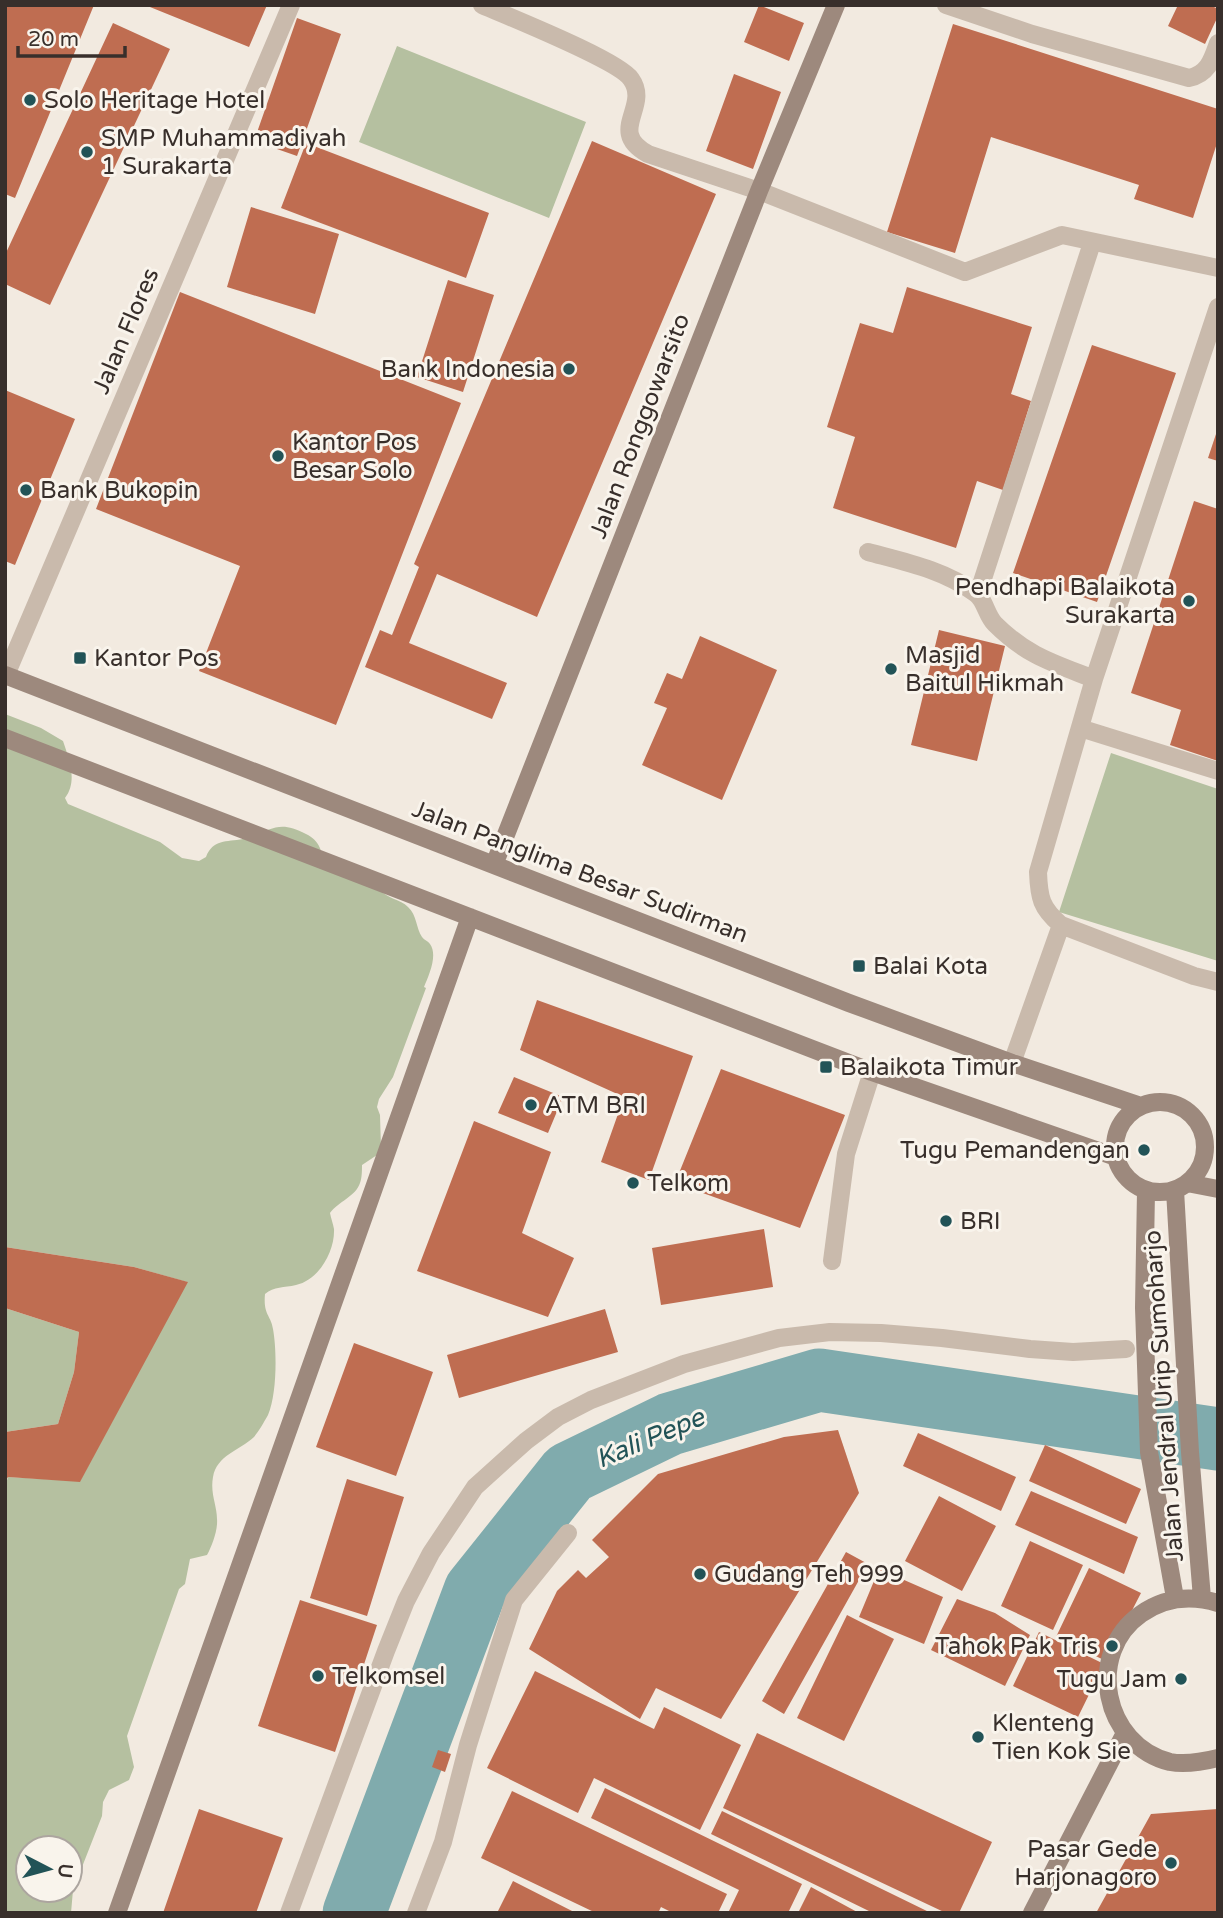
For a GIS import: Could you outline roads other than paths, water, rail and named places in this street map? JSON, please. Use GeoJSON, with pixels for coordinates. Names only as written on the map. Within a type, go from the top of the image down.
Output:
{"type":"FeatureCollection","features":[{"type":"Feature","properties":{"kind":"main road","name":"Jalan Ronggowarsito"},"geometry":{"type":"LineString","coordinates":[[494,865],[759,191],[836,5]]}},
{"type":"Feature","properties":{"kind":"main road","name":"Jalan Panglima Besar Sudirman"},"geometry":{"type":"LineString","coordinates":[[5,675],[1013,1063],[1141,1106]]}},
{"type":"Feature","properties":{"kind":"main road"},"geometry":{"type":"LineString","coordinates":[[5,738],[872,1072],[1116,1157]]}},
{"type":"Feature","properties":{"kind":"main road"},"geometry":{"type":"LineString","coordinates":[[117,1913],[470,918]]}},
{"type":"Feature","properties":{"kind":"main road"},"geometry":{"type":"LineString","coordinates":[[1181,1186],[1197,1172],[1203,1158],[1204,1143],[1200,1128],[1192,1116],[1168,1103],[1154,1102],[1141,1106],[1120,1126],[1115,1141],[1116,1157],[1122,1172],[1146,1191],[1161,1192],[1181,1186],[1218,1189]]}},
{"type":"Feature","properties":{"kind":"main road"},"geometry":{"type":"LineString","coordinates":[[1200,1128],[1218,1135]]}},
{"type":"Feature","properties":{"kind":"main road","name":"Jalan Jendral Urip Sumoharjo"},"geometry":{"type":"LineString","coordinates":[[1181,1186],[1189,1452],[1210,1601]]}},
{"type":"Feature","properties":{"kind":"main road"},"geometry":{"type":"LineString","coordinates":[[1146,1191],[1144,1308],[1149,1452],[1175,1598]]}},
{"type":"Feature","properties":{"kind":"main road"},"geometry":{"type":"LineString","coordinates":[[1210,1601],[1175,1598],[1152,1607],[1132,1620],[1117,1640],[1108,1663],[1107,1688],[1113,1712],[1125,1734],[1146,1752],[1171,1762],[1198,1763],[1218,1758]]}},
{"type":"Feature","properties":{"kind":"main road"},"geometry":{"type":"LineString","coordinates":[[1032,1913],[1125,1734]]}},
{"type":"Feature","properties":{"kind":"street","name":"Jalan Flores"},"geometry":{"type":"LineString","coordinates":[[5,675],[291,5]]}},
{"type":"Feature","properties":{"kind":"street"},"geometry":{"type":"LineString","coordinates":[[482,5],[624,72],[635,86],[636,94],[629,131],[630,140],[648,154],[759,191],[965,272],[1062,235],[1218,268]]}},
{"type":"Feature","properties":{"kind":"street"},"geometry":{"type":"LineString","coordinates":[[946,5],[1032,34],[1189,78],[1204,72],[1211,63],[1218,43]]}},
{"type":"Feature","properties":{"kind":"street"},"geometry":{"type":"LineString","coordinates":[[978,594],[1092,243]]}},
{"type":"Feature","properties":{"kind":"street"},"geometry":{"type":"LineString","coordinates":[[1218,307],[1094,680],[1038,872],[1039,896],[1048,914],[1061,925],[1194,976],[1218,982]]}},
{"type":"Feature","properties":{"kind":"street"},"geometry":{"type":"LineString","coordinates":[[868,552],[946,576],[978,594],[990,619],[1014,643],[1031,654],[1094,680]]}},
{"type":"Feature","properties":{"kind":"street"},"geometry":{"type":"LineString","coordinates":[[1080,728],[1218,771]]}},
{"type":"Feature","properties":{"kind":"street"},"geometry":{"type":"LineString","coordinates":[[1013,1063],[1061,925]]}},
{"type":"Feature","properties":{"kind":"street"},"geometry":{"type":"LineString","coordinates":[[832,1261],[846,1154],[872,1072]]}},
{"type":"Feature","properties":{"kind":"street"},"geometry":{"type":"LineString","coordinates":[[289,1913],[391,1639],[406,1601],[431,1553],[475,1487],[526,1441],[558,1417],[591,1400],[684,1364],[779,1338],[830,1332],[881,1333],[1073,1352],[1126,1349]]}},
{"type":"Feature","properties":{"kind":"street"},"geometry":{"type":"LineString","coordinates":[[416,1913],[443,1842],[468,1745],[514,1600],[568,1533]]}},
{"type":"Feature","properties":{"kind":"waterway","name":"Kali Pepe"},"geometry":{"type":"LineString","coordinates":[[354,1913],[475,1591],[569,1473],[670,1424],[819,1380],[1218,1439]]}},
{"type":"Feature","properties":{"kind":"place","name":"Solo Heritage Hotel"},"geometry":{"type":"Point","coordinates":[30,100]}},
{"type":"Feature","properties":{"kind":"place","name":"SMP Muhammadiyah 1 Surakarta"},"geometry":{"type":"Point","coordinates":[87,152]}},
{"type":"Feature","properties":{"kind":"place","name":"Bank Indonesia"},"geometry":{"type":"Point","coordinates":[569,369]}},
{"type":"Feature","properties":{"kind":"place","name":"Kantor Pos Besar Solo"},"geometry":{"type":"Point","coordinates":[278,456]}},
{"type":"Feature","properties":{"kind":"place","name":"Bank Bukopin"},"geometry":{"type":"Point","coordinates":[26,490]}},
{"type":"Feature","properties":{"kind":"place","name":"Pendhapi Balaikota Surakarta"},"geometry":{"type":"Point","coordinates":[1189,601]}},
{"type":"Feature","properties":{"kind":"place","name":"Kantor Pos"},"geometry":{"type":"Point","coordinates":[80,658]}},
{"type":"Feature","properties":{"kind":"place","name":"Masjid Baitul Hikmah"},"geometry":{"type":"Point","coordinates":[891,669]}},
{"type":"Feature","properties":{"kind":"place","name":"Balai Kota"},"geometry":{"type":"Point","coordinates":[859,966]}},
{"type":"Feature","properties":{"kind":"place","name":"Balaikota Timur"},"geometry":{"type":"Point","coordinates":[826,1067]}},
{"type":"Feature","properties":{"kind":"place","name":"ATM BRI"},"geometry":{"type":"Point","coordinates":[531,1105]}},
{"type":"Feature","properties":{"kind":"place","name":"Tugu Pemandengan"},"geometry":{"type":"Point","coordinates":[1144,1150]}},
{"type":"Feature","properties":{"kind":"place","name":"Telkom"},"geometry":{"type":"Point","coordinates":[633,1183]}},
{"type":"Feature","properties":{"kind":"place","name":"BRI"},"geometry":{"type":"Point","coordinates":[946,1221]}},
{"type":"Feature","properties":{"kind":"place","name":"Gudang Teh 999"},"geometry":{"type":"Point","coordinates":[700,1574]}},
{"type":"Feature","properties":{"kind":"place","name":"Tahok Pak Tris"},"geometry":{"type":"Point","coordinates":[1112,1646]}},
{"type":"Feature","properties":{"kind":"place","name":"Telkomsel"},"geometry":{"type":"Point","coordinates":[318,1676]}},
{"type":"Feature","properties":{"kind":"place","name":"Tugu Jam"},"geometry":{"type":"Point","coordinates":[1181,1679]}},
{"type":"Feature","properties":{"kind":"place","name":"Klenteng Tien Kok Sie"},"geometry":{"type":"Point","coordinates":[978,1737]}},
{"type":"Feature","properties":{"kind":"place","name":"Pasar Gede Harjonagoro"},"geometry":{"type":"Point","coordinates":[1171,1863]}}]}
